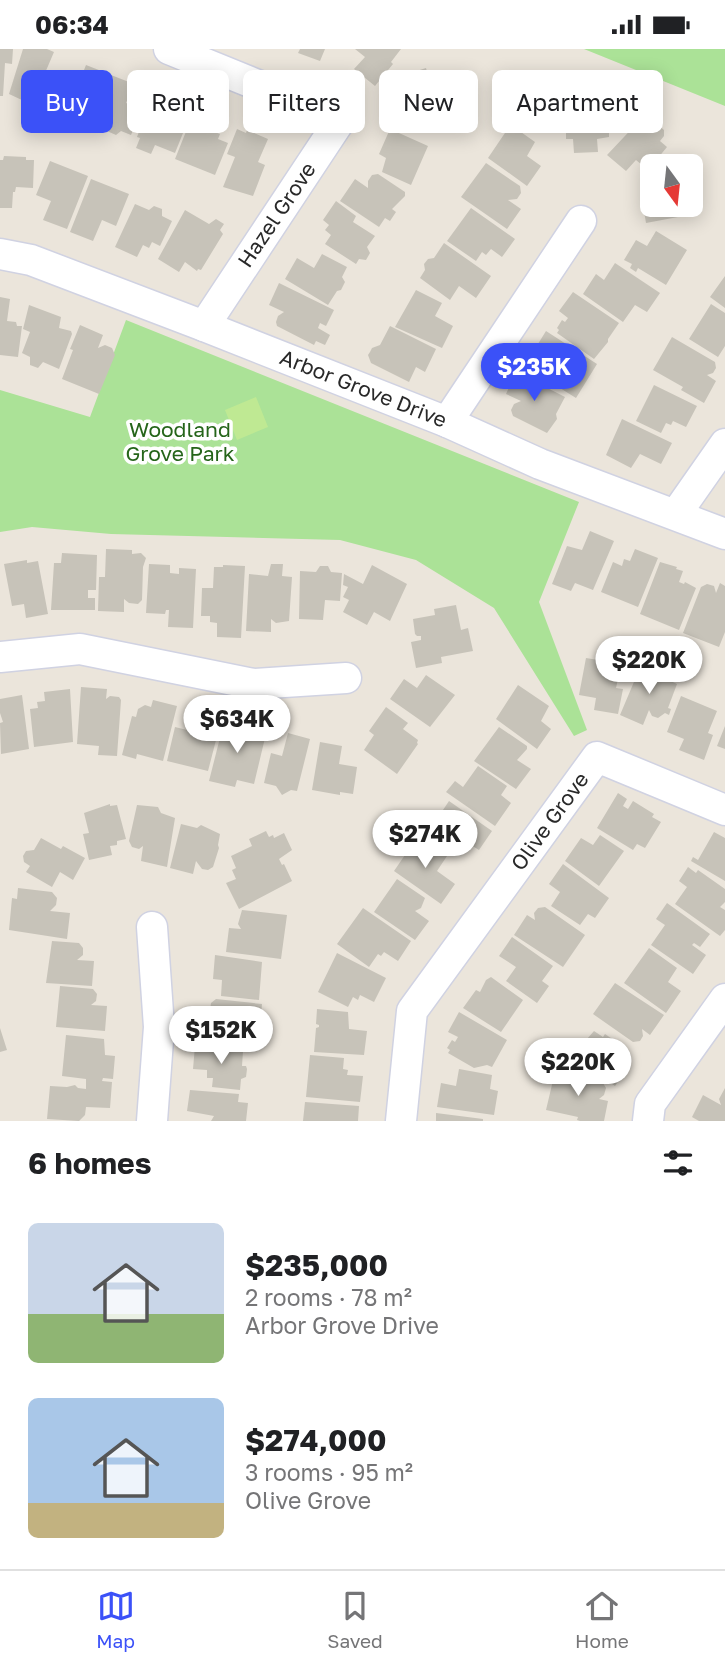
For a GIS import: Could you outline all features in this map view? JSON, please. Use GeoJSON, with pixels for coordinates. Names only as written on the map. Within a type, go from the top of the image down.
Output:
{"type":"FeatureCollection","features":[{"type":"Feature","properties":{"kind":"street","name":"Hazel Grove"},"geometry":{"type":"LineString","coordinates":[[169,49],[341,119],[204,325]]}},
{"type":"Feature","properties":{"kind":"street"},"geometry":{"type":"LineString","coordinates":[[447,422],[581,221]]}},
{"type":"Feature","properties":{"kind":"street","name":"Arbor Grove Drive"},"geometry":{"type":"LineString","coordinates":[[0,254],[30,260],[204,325],[447,422],[540,464],[725,534]]}},
{"type":"Feature","properties":{"kind":"street"},"geometry":{"type":"LineString","coordinates":[[676,514],[725,444]]}},
{"type":"Feature","properties":{"kind":"street"},"geometry":{"type":"LineString","coordinates":[[0,657],[80,649],[253,684],[346,678]]}},
{"type":"Feature","properties":{"kind":"street","name":"Olive Grove"},"geometry":{"type":"LineString","coordinates":[[401,1121],[412,1011],[597,757],[725,810]]}},
{"type":"Feature","properties":{"kind":"street"},"geometry":{"type":"LineString","coordinates":[[152,927],[159,1027],[152,1121]]}},
{"type":"Feature","properties":{"kind":"street"},"geometry":{"type":"LineString","coordinates":[[648,1121],[650,1104],[725,999]]}},
{"type":"Feature","properties":{"kind":"green space"},"geometry":{"type":"Polygon","coordinates":[[[584,49],[725,49],[725,106],[663,81],[663,70],[636,70],[584,49]]]}},
{"type":"Feature","properties":{"kind":"green space","name":"Woodland Grove Park"},"geometry":{"type":"Polygon","coordinates":[[[126,320],[579,502],[539,602],[587,730],[574,736],[494,608],[416,560],[340,540],[111,534],[32,527],[0,532],[0,390],[90,417],[126,320]]]}},
{"type":"Feature","properties":{"kind":"green space"},"geometry":{"type":"Polygon","coordinates":[[[256,397],[268,427],[237,440],[225,410],[256,397]]]}},
{"type":"Feature","properties":{"kind":"building"},"geometry":{"type":"Polygon","coordinates":[[[0,49],[13,49],[12,64],[5,63],[3,96],[0,96],[0,49]]]}},
{"type":"Feature","properties":{"kind":"building"},"geometry":{"type":"Polygon","coordinates":[[[23,49],[47,49],[54,52],[46,70],[21,70],[21,100],[9,94],[23,49]]]}},
{"type":"Feature","properties":{"kind":"building"},"geometry":{"type":"Polygon","coordinates":[[[300,49],[325,49],[320,61],[298,53],[300,49]]]}},
{"type":"Feature","properties":{"kind":"building"},"geometry":{"type":"Polygon","coordinates":[[[355,49],[401,49],[388,70],[379,70],[379,81],[375,86],[365,78],[365,70],[354,69],[365,57],[355,49]]]}},
{"type":"Feature","properties":{"kind":"building"},"geometry":{"type":"Polygon","coordinates":[[[86,65],[99,70],[84,70],[86,65]]]}},
{"type":"Feature","properties":{"kind":"building"},"geometry":{"type":"Polygon","coordinates":[[[113,76],[127,81],[127,133],[132,133],[131,135],[121,131],[116,135],[111,133],[113,76]]]}},
{"type":"Feature","properties":{"kind":"building"},"geometry":{"type":"Polygon","coordinates":[[[237,129],[268,139],[258,162],[265,165],[253,196],[223,187],[235,157],[227,154],[237,129]]]}},
{"type":"Feature","properties":{"kind":"building"},"geometry":{"type":"Polygon","coordinates":[[[664,130],[664,136],[660,141],[667,147],[661,154],[640,154],[640,163],[636,160],[626,171],[607,155],[628,133],[663,133],[664,130]]]}},
{"type":"Feature","properties":{"kind":"building"},"geometry":{"type":"Polygon","coordinates":[[[139,133],[183,133],[175,153],[155,145],[151,154],[136,148],[140,138],[137,137],[139,133]]]}},
{"type":"Feature","properties":{"kind":"building"},"geometry":{"type":"Polygon","coordinates":[[[185,133],[218,133],[220,134],[218,139],[228,143],[215,175],[175,159],[185,133]]]}},
{"type":"Feature","properties":{"kind":"building"},"geometry":{"type":"Polygon","coordinates":[[[388,133],[399,133],[428,146],[411,185],[382,172],[386,158],[379,154],[388,133]]]}},
{"type":"Feature","properties":{"kind":"building"},"geometry":{"type":"Polygon","coordinates":[[[505,133],[522,133],[535,142],[527,156],[541,166],[527,186],[488,158],[505,133]]]}},
{"type":"Feature","properties":{"kind":"building"},"geometry":{"type":"Polygon","coordinates":[[[566,133],[609,133],[609,137],[597,139],[598,152],[574,153],[573,139],[566,139],[566,133]]]}},
{"type":"Feature","properties":{"kind":"building"},"geometry":{"type":"Polygon","coordinates":[[[4,156],[34,160],[33,188],[16,187],[12,208],[0,208],[0,160],[3,160],[4,156]]]}},
{"type":"Feature","properties":{"kind":"building"},"geometry":{"type":"Polygon","coordinates":[[[50,161],[88,176],[67,229],[43,220],[51,201],[36,195],[50,161]]]}},
{"type":"Feature","properties":{"kind":"building"},"geometry":{"type":"Polygon","coordinates":[[[486,163],[520,186],[521,193],[517,199],[508,200],[521,209],[507,229],[461,197],[486,163]]]}},
{"type":"Feature","properties":{"kind":"building"},"geometry":{"type":"Polygon","coordinates":[[[378,174],[405,192],[405,196],[392,209],[396,212],[390,221],[385,218],[379,227],[340,201],[355,179],[368,188],[372,175],[378,174]]]}},
{"type":"Feature","properties":{"kind":"building"},"geometry":{"type":"Polygon","coordinates":[[[91,179],[129,194],[116,226],[102,220],[93,241],[70,232],[91,179]]]}},
{"type":"Feature","properties":{"kind":"building"},"geometry":{"type":"Polygon","coordinates":[[[336,201],[356,216],[353,222],[375,236],[367,247],[370,253],[366,260],[359,259],[356,264],[325,244],[331,235],[325,230],[329,225],[323,220],[336,201]]]}},
{"type":"Feature","properties":{"kind":"building"},"geometry":{"type":"Polygon","coordinates":[[[135,204],[149,210],[154,206],[162,209],[162,216],[172,221],[160,246],[152,242],[149,248],[143,245],[137,257],[115,247],[135,204]]]}},
{"type":"Feature","properties":{"kind":"building"},"geometry":{"type":"Polygon","coordinates":[[[471,208],[515,239],[502,257],[491,249],[486,255],[482,252],[476,261],[447,241],[471,208]]]}},
{"type":"Feature","properties":{"kind":"building"},"geometry":{"type":"Polygon","coordinates":[[[185,210],[209,224],[216,219],[224,224],[220,230],[223,234],[201,270],[197,271],[185,262],[179,272],[158,259],[185,210]]]}},
{"type":"Feature","properties":{"kind":"building"},"geometry":{"type":"Polygon","coordinates":[[[645,217],[678,217],[646,223],[645,217]]]}},
{"type":"Feature","properties":{"kind":"building"},"geometry":{"type":"Polygon","coordinates":[[[656,231],[687,250],[666,285],[638,268],[636,272],[630,268],[632,264],[624,260],[636,240],[647,246],[656,231]]]}},
{"type":"Feature","properties":{"kind":"building"},"geometry":{"type":"Polygon","coordinates":[[[444,243],[491,276],[476,298],[459,286],[450,300],[420,278],[425,270],[424,264],[428,259],[434,258],[444,243]]]}},
{"type":"Feature","properties":{"kind":"building"},"geometry":{"type":"Polygon","coordinates":[[[322,254],[347,267],[342,277],[345,282],[341,290],[337,291],[328,305],[285,279],[297,258],[314,268],[322,254]]]}},
{"type":"Feature","properties":{"kind":"building"},"geometry":{"type":"Polygon","coordinates":[[[615,263],[660,293],[647,312],[635,305],[623,322],[583,294],[596,274],[604,280],[615,263]]]}},
{"type":"Feature","properties":{"kind":"building"},"geometry":{"type":"Polygon","coordinates":[[[725,276],[725,308],[710,297],[725,276]]]}},
{"type":"Feature","properties":{"kind":"building"},"geometry":{"type":"Polygon","coordinates":[[[279,283],[334,310],[326,326],[320,323],[318,328],[330,335],[325,345],[316,341],[314,345],[277,326],[278,316],[284,312],[269,305],[279,283]]]}},
{"type":"Feature","properties":{"kind":"building"},"geometry":{"type":"Polygon","coordinates":[[[416,290],[442,303],[435,316],[453,326],[442,348],[395,327],[416,290]]]}},
{"type":"Feature","properties":{"kind":"building"},"geometry":{"type":"Polygon","coordinates":[[[573,292],[619,323],[594,359],[557,333],[562,320],[565,322],[568,318],[559,311],[573,292]]]}},
{"type":"Feature","properties":{"kind":"building"},"geometry":{"type":"Polygon","coordinates":[[[0,297],[10,299],[7,321],[22,326],[18,357],[0,355],[0,297]]]}},
{"type":"Feature","properties":{"kind":"building"},"geometry":{"type":"Polygon","coordinates":[[[711,304],[725,313],[725,346],[718,357],[689,339],[711,304]]]}},
{"type":"Feature","properties":{"kind":"building"},"geometry":{"type":"Polygon","coordinates":[[[29,305],[61,317],[59,328],[71,331],[59,369],[43,362],[38,368],[30,365],[30,357],[22,353],[30,332],[23,329],[29,305]]]}},
{"type":"Feature","properties":{"kind":"building"},"geometry":{"type":"Polygon","coordinates":[[[80,325],[103,335],[98,348],[105,345],[112,348],[115,355],[99,394],[62,379],[80,325]]]}},
{"type":"Feature","properties":{"kind":"building"},"geometry":{"type":"Polygon","coordinates":[[[390,326],[436,349],[425,372],[416,367],[409,382],[371,363],[368,355],[372,348],[380,345],[390,326]]]}},
{"type":"Feature","properties":{"kind":"building"},"geometry":{"type":"Polygon","coordinates":[[[546,331],[597,364],[576,398],[536,373],[545,360],[533,352],[546,331]]]}},
{"type":"Feature","properties":{"kind":"building"},"geometry":{"type":"Polygon","coordinates":[[[672,337],[715,362],[713,373],[707,375],[716,381],[704,403],[653,370],[672,337]]]}},
{"type":"Feature","properties":{"kind":"building"},"geometry":{"type":"Polygon","coordinates":[[[516,372],[565,397],[556,414],[557,419],[547,433],[513,416],[511,410],[514,404],[521,401],[506,394],[516,372]]]}},
{"type":"Feature","properties":{"kind":"building"},"geometry":{"type":"Polygon","coordinates":[[[654,385],[697,406],[686,427],[673,421],[671,425],[666,423],[661,433],[636,421],[654,385]]]}},
{"type":"Feature","properties":{"kind":"building"},"geometry":{"type":"Polygon","coordinates":[[[622,419],[672,443],[661,464],[640,454],[631,468],[606,455],[622,419]]]}},
{"type":"Feature","properties":{"kind":"building"},"geometry":{"type":"Polygon","coordinates":[[[590,531],[614,541],[593,590],[575,583],[571,591],[552,584],[567,546],[582,550],[590,531]]]}},
{"type":"Feature","properties":{"kind":"building"},"geometry":{"type":"Polygon","coordinates":[[[106,549],[132,550],[132,554],[141,553],[146,558],[143,567],[142,600],[138,604],[124,599],[124,612],[98,611],[99,577],[105,577],[106,549]]]}},
{"type":"Feature","properties":{"kind":"building"},"geometry":{"type":"Polygon","coordinates":[[[635,549],[658,558],[638,607],[601,592],[613,562],[622,566],[624,559],[630,561],[635,549]]]}},
{"type":"Feature","properties":{"kind":"building"},"geometry":{"type":"Polygon","coordinates":[[[62,553],[97,555],[96,590],[88,590],[88,598],[95,598],[95,610],[51,610],[54,563],[61,563],[62,553]]]}},
{"type":"Feature","properties":{"kind":"building"},"geometry":{"type":"Polygon","coordinates":[[[27,560],[27,563],[38,561],[48,614],[26,618],[24,604],[12,606],[4,564],[27,560]]]}},
{"type":"Feature","properties":{"kind":"building"},"geometry":{"type":"Polygon","coordinates":[[[660,562],[683,571],[679,582],[696,588],[679,630],[640,614],[660,562]]]}},
{"type":"Feature","properties":{"kind":"building"},"geometry":{"type":"Polygon","coordinates":[[[149,564],[170,565],[170,573],[179,574],[179,568],[196,569],[193,628],[168,627],[169,610],[166,610],[165,614],[146,613],[149,564]]]}},
{"type":"Feature","properties":{"kind":"building"},"geometry":{"type":"Polygon","coordinates":[[[271,564],[283,564],[282,576],[292,577],[289,621],[276,623],[271,619],[271,632],[246,631],[249,574],[268,576],[271,564]]]}},
{"type":"Feature","properties":{"kind":"building"},"geometry":{"type":"Polygon","coordinates":[[[372,565],[407,584],[390,621],[374,612],[367,625],[343,612],[349,600],[343,597],[348,587],[343,585],[344,574],[363,584],[372,565]]]}},
{"type":"Feature","properties":{"kind":"building"},"geometry":{"type":"Polygon","coordinates":[[[245,566],[241,638],[217,637],[217,623],[210,622],[210,616],[201,616],[202,588],[213,588],[214,567],[245,566]]]}},
{"type":"Feature","properties":{"kind":"building"},"geometry":{"type":"Polygon","coordinates":[[[320,566],[328,566],[331,572],[342,573],[340,601],[325,600],[323,620],[299,619],[300,571],[316,572],[320,566]]]}},
{"type":"Feature","properties":{"kind":"building"},"geometry":{"type":"Polygon","coordinates":[[[720,583],[725,586],[725,632],[719,647],[683,633],[701,587],[707,584],[714,586],[716,593],[720,583]]]}},
{"type":"Feature","properties":{"kind":"building"},"geometry":{"type":"Polygon","coordinates":[[[456,605],[461,630],[468,628],[473,651],[441,657],[442,663],[416,668],[411,642],[421,640],[421,636],[415,634],[413,619],[435,615],[434,609],[456,605]]]}},
{"type":"Feature","properties":{"kind":"building"},"geometry":{"type":"Polygon","coordinates":[[[600,652],[618,655],[616,664],[621,665],[616,688],[623,689],[618,714],[594,710],[596,698],[579,695],[586,658],[598,660],[600,652]]]}},
{"type":"Feature","properties":{"kind":"building"},"geometry":{"type":"Polygon","coordinates":[[[657,664],[668,668],[664,678],[677,684],[668,708],[671,709],[669,715],[665,713],[658,718],[652,716],[649,710],[643,725],[620,715],[639,670],[653,676],[657,664]]]}},
{"type":"Feature","properties":{"kind":"building"},"geometry":{"type":"Polygon","coordinates":[[[426,675],[455,695],[430,727],[390,699],[404,679],[417,688],[426,675]]]}},
{"type":"Feature","properties":{"kind":"building"},"geometry":{"type":"Polygon","coordinates":[[[518,685],[549,706],[541,721],[551,729],[537,749],[496,719],[518,685]]]}},
{"type":"Feature","properties":{"kind":"building"},"geometry":{"type":"Polygon","coordinates":[[[81,687],[107,689],[106,699],[110,696],[119,697],[121,700],[117,756],[98,755],[99,746],[77,744],[81,687]]]}},
{"type":"Feature","properties":{"kind":"building"},"geometry":{"type":"Polygon","coordinates":[[[70,689],[73,742],[34,747],[30,709],[38,708],[37,702],[45,701],[44,692],[70,689]]]}},
{"type":"Feature","properties":{"kind":"building"},"geometry":{"type":"Polygon","coordinates":[[[22,695],[29,749],[1,754],[0,723],[3,722],[0,699],[22,695]]]}},
{"type":"Feature","properties":{"kind":"building"},"geometry":{"type":"Polygon","coordinates":[[[681,696],[717,711],[708,733],[713,735],[704,760],[679,750],[684,739],[667,732],[681,696]]]}},
{"type":"Feature","properties":{"kind":"building"},"geometry":{"type":"Polygon","coordinates":[[[153,700],[177,706],[163,761],[137,754],[136,759],[122,755],[132,716],[136,717],[138,709],[145,705],[151,707],[153,700]]]}},
{"type":"Feature","properties":{"kind":"building"},"geometry":{"type":"Polygon","coordinates":[[[386,707],[408,723],[403,729],[418,740],[418,744],[397,774],[364,750],[374,735],[369,731],[386,707]]]}},
{"type":"Feature","properties":{"kind":"building"},"geometry":{"type":"Polygon","coordinates":[[[196,711],[222,717],[208,771],[167,761],[175,727],[191,731],[196,711]]]}},
{"type":"Feature","properties":{"kind":"building"},"geometry":{"type":"Polygon","coordinates":[[[225,718],[249,724],[246,733],[265,738],[254,784],[237,780],[235,787],[209,781],[225,718]]]}},
{"type":"Feature","properties":{"kind":"building"},"geometry":{"type":"Polygon","coordinates":[[[725,726],[725,749],[717,746],[725,726]]]}},
{"type":"Feature","properties":{"kind":"building"},"geometry":{"type":"Polygon","coordinates":[[[499,727],[527,746],[517,760],[531,769],[516,789],[474,761],[499,727]]]}},
{"type":"Feature","properties":{"kind":"building"},"geometry":{"type":"Polygon","coordinates":[[[288,733],[310,739],[297,791],[291,790],[282,795],[276,786],[264,783],[271,753],[282,756],[288,733]]]}},
{"type":"Feature","properties":{"kind":"building"},"geometry":{"type":"Polygon","coordinates":[[[320,742],[342,746],[339,764],[357,767],[353,794],[340,792],[340,795],[312,790],[320,742]]]}},
{"type":"Feature","properties":{"kind":"building"},"geometry":{"type":"Polygon","coordinates":[[[478,766],[507,786],[501,795],[511,803],[495,826],[446,792],[455,781],[463,787],[478,766]]]}},
{"type":"Feature","properties":{"kind":"building"},"geometry":{"type":"Polygon","coordinates":[[[618,793],[627,799],[623,806],[628,809],[633,801],[654,814],[652,817],[661,822],[645,848],[637,844],[633,850],[597,828],[618,793]]]}},
{"type":"Feature","properties":{"kind":"building"},"geometry":{"type":"Polygon","coordinates":[[[449,801],[492,831],[479,850],[463,840],[464,847],[460,854],[454,855],[415,828],[427,811],[437,819],[449,801]]]}},
{"type":"Feature","properties":{"kind":"building"},"geometry":{"type":"Polygon","coordinates":[[[110,804],[117,805],[126,839],[110,846],[112,855],[89,860],[83,834],[89,833],[84,813],[110,804]]]}},
{"type":"Feature","properties":{"kind":"building"},"geometry":{"type":"Polygon","coordinates":[[[137,805],[158,807],[161,813],[175,818],[167,867],[141,861],[143,846],[139,849],[132,847],[129,841],[137,805]]]}},
{"type":"Feature","properties":{"kind":"building"},"geometry":{"type":"Polygon","coordinates":[[[181,824],[197,828],[201,825],[220,834],[213,867],[202,869],[196,861],[193,874],[170,868],[181,824]]]}},
{"type":"Feature","properties":{"kind":"building"},"geometry":{"type":"Polygon","coordinates":[[[266,831],[269,837],[273,835],[274,838],[284,833],[292,850],[279,859],[292,881],[239,909],[226,883],[236,879],[232,870],[236,868],[231,856],[252,846],[249,839],[266,831]]]}},
{"type":"Feature","properties":{"kind":"building"},"geometry":{"type":"Polygon","coordinates":[[[714,832],[725,838],[725,881],[691,861],[693,857],[698,860],[714,832]]]}},
{"type":"Feature","properties":{"kind":"building"},"geometry":{"type":"Polygon","coordinates":[[[600,835],[624,851],[599,886],[565,861],[581,838],[593,845],[600,835]]]}},
{"type":"Feature","properties":{"kind":"building"},"geometry":{"type":"Polygon","coordinates":[[[418,836],[447,856],[437,871],[455,884],[441,904],[394,871],[418,836]]]}},
{"type":"Feature","properties":{"kind":"building"},"geometry":{"type":"Polygon","coordinates":[[[41,838],[85,858],[73,880],[60,872],[52,887],[26,872],[30,866],[24,862],[23,856],[26,851],[34,850],[41,838]]]}},
{"type":"Feature","properties":{"kind":"building"},"geometry":{"type":"Polygon","coordinates":[[[563,864],[609,898],[595,918],[588,914],[580,925],[551,906],[560,892],[549,884],[563,864]]]}},
{"type":"Feature","properties":{"kind":"building"},"geometry":{"type":"Polygon","coordinates":[[[688,867],[696,873],[698,870],[725,889],[725,902],[720,907],[725,910],[725,930],[720,936],[675,904],[687,887],[679,881],[688,867]]]}},
{"type":"Feature","properties":{"kind":"building"},"geometry":{"type":"Polygon","coordinates":[[[397,879],[425,898],[421,908],[415,911],[429,921],[415,940],[374,912],[397,879]]]}},
{"type":"Feature","properties":{"kind":"building"},"geometry":{"type":"Polygon","coordinates":[[[18,888],[52,892],[57,898],[56,905],[50,911],[70,913],[67,939],[9,930],[12,898],[17,899],[18,888]]]}},
{"type":"Feature","properties":{"kind":"building"},"geometry":{"type":"Polygon","coordinates":[[[667,903],[710,934],[700,947],[694,943],[692,945],[706,955],[693,974],[651,945],[665,925],[656,919],[667,903]]]}},
{"type":"Feature","properties":{"kind":"building"},"geometry":{"type":"Polygon","coordinates":[[[545,907],[585,935],[563,967],[514,935],[527,915],[535,920],[534,913],[538,908],[545,907]]]}},
{"type":"Feature","properties":{"kind":"building"},"geometry":{"type":"Polygon","coordinates":[[[363,908],[411,941],[398,961],[384,952],[381,956],[378,954],[369,967],[337,944],[363,908]]]}},
{"type":"Feature","properties":{"kind":"building"},"geometry":{"type":"Polygon","coordinates":[[[242,910],[287,915],[281,959],[226,952],[229,928],[241,929],[238,924],[242,910]]]}},
{"type":"Feature","properties":{"kind":"building"},"geometry":{"type":"Polygon","coordinates":[[[512,937],[553,966],[542,981],[549,986],[537,1003],[506,981],[516,967],[499,956],[512,937]]]}},
{"type":"Feature","properties":{"kind":"building"},"geometry":{"type":"Polygon","coordinates":[[[52,941],[79,943],[83,948],[83,955],[77,960],[94,961],[92,986],[46,983],[52,941]]]}},
{"type":"Feature","properties":{"kind":"building"},"geometry":{"type":"Polygon","coordinates":[[[649,948],[677,968],[668,982],[681,991],[666,1013],[624,983],[649,948]]]}},
{"type":"Feature","properties":{"kind":"building"},"geometry":{"type":"Polygon","coordinates":[[[337,953],[386,978],[374,1002],[360,995],[358,1000],[353,997],[348,1007],[318,992],[337,953]]]}},
{"type":"Feature","properties":{"kind":"building"},"geometry":{"type":"Polygon","coordinates":[[[215,955],[262,962],[259,1000],[221,996],[222,980],[213,979],[215,955]]]}},
{"type":"Feature","properties":{"kind":"building"},"geometry":{"type":"Polygon","coordinates":[[[491,977],[523,1000],[501,1032],[463,1008],[476,990],[480,992],[486,980],[491,977]]]}},
{"type":"Feature","properties":{"kind":"building"},"geometry":{"type":"Polygon","coordinates":[[[615,983],[664,1015],[650,1035],[642,1029],[643,1036],[640,1041],[633,1042],[593,1014],[615,983]]]}},
{"type":"Feature","properties":{"kind":"building"},"geometry":{"type":"Polygon","coordinates":[[[60,986],[93,989],[97,994],[96,1001],[91,1005],[107,1006],[105,1031],[56,1027],[60,986]]]}},
{"type":"Feature","properties":{"kind":"building"},"geometry":{"type":"Polygon","coordinates":[[[216,999],[262,1004],[258,1047],[195,1041],[197,1015],[215,1016],[210,1010],[211,1003],[216,999]]]}},
{"type":"Feature","properties":{"kind":"building"},"geometry":{"type":"Polygon","coordinates":[[[317,1009],[348,1012],[349,1029],[367,1031],[364,1055],[314,1052],[316,1028],[319,1027],[316,1024],[317,1009]]]}},
{"type":"Feature","properties":{"kind":"building"},"geometry":{"type":"Polygon","coordinates":[[[459,1012],[507,1040],[492,1067],[487,1065],[474,1068],[448,1053],[450,1050],[447,1048],[452,1040],[455,1042],[458,1037],[448,1032],[459,1012]]]}},
{"type":"Feature","properties":{"kind":"building"},"geometry":{"type":"Polygon","coordinates":[[[0,1028],[7,1050],[0,1052],[0,1028]]]}},
{"type":"Feature","properties":{"kind":"building"},"geometry":{"type":"Polygon","coordinates":[[[594,1031],[603,1037],[605,1034],[621,1045],[613,1056],[629,1066],[615,1086],[573,1055],[594,1031]]]}},
{"type":"Feature","properties":{"kind":"building"},"geometry":{"type":"Polygon","coordinates":[[[66,1035],[104,1039],[105,1055],[115,1056],[113,1079],[103,1078],[102,1081],[112,1082],[110,1108],[86,1107],[85,1115],[79,1121],[47,1119],[50,1086],[75,1085],[86,1089],[86,1079],[62,1076],[66,1035]]]}},
{"type":"Feature","properties":{"kind":"building"},"geometry":{"type":"Polygon","coordinates":[[[195,1046],[243,1051],[242,1066],[247,1069],[246,1077],[241,1079],[240,1090],[212,1087],[213,1078],[207,1078],[207,1070],[193,1069],[195,1046]]]}},
{"type":"Feature","properties":{"kind":"building"},"geometry":{"type":"Polygon","coordinates":[[[310,1055],[344,1058],[343,1069],[348,1070],[347,1075],[363,1076],[360,1102],[306,1097],[310,1055]]]}},
{"type":"Feature","properties":{"kind":"building"},"geometry":{"type":"Polygon","coordinates":[[[459,1069],[492,1075],[490,1089],[498,1091],[494,1115],[437,1107],[441,1083],[456,1086],[459,1069]]]}},
{"type":"Feature","properties":{"kind":"building"},"geometry":{"type":"Polygon","coordinates":[[[555,1072],[603,1083],[606,1088],[599,1099],[608,1101],[604,1121],[580,1121],[577,1120],[578,1117],[546,1110],[555,1072]]]}},
{"type":"Feature","properties":{"kind":"building"},"geometry":{"type":"Polygon","coordinates":[[[725,1088],[725,1121],[699,1121],[692,1117],[703,1095],[721,1105],[719,1099],[725,1088]]]}},
{"type":"Feature","properties":{"kind":"building"},"geometry":{"type":"Polygon","coordinates":[[[190,1090],[239,1094],[238,1102],[248,1103],[246,1121],[211,1121],[214,1116],[187,1111],[190,1090]]]}},
{"type":"Feature","properties":{"kind":"building"},"geometry":{"type":"Polygon","coordinates":[[[305,1102],[359,1106],[358,1121],[303,1121],[305,1102]]]}},
{"type":"Feature","properties":{"kind":"building"},"geometry":{"type":"Polygon","coordinates":[[[436,1113],[483,1119],[483,1121],[436,1121],[436,1113]]]}}]}
